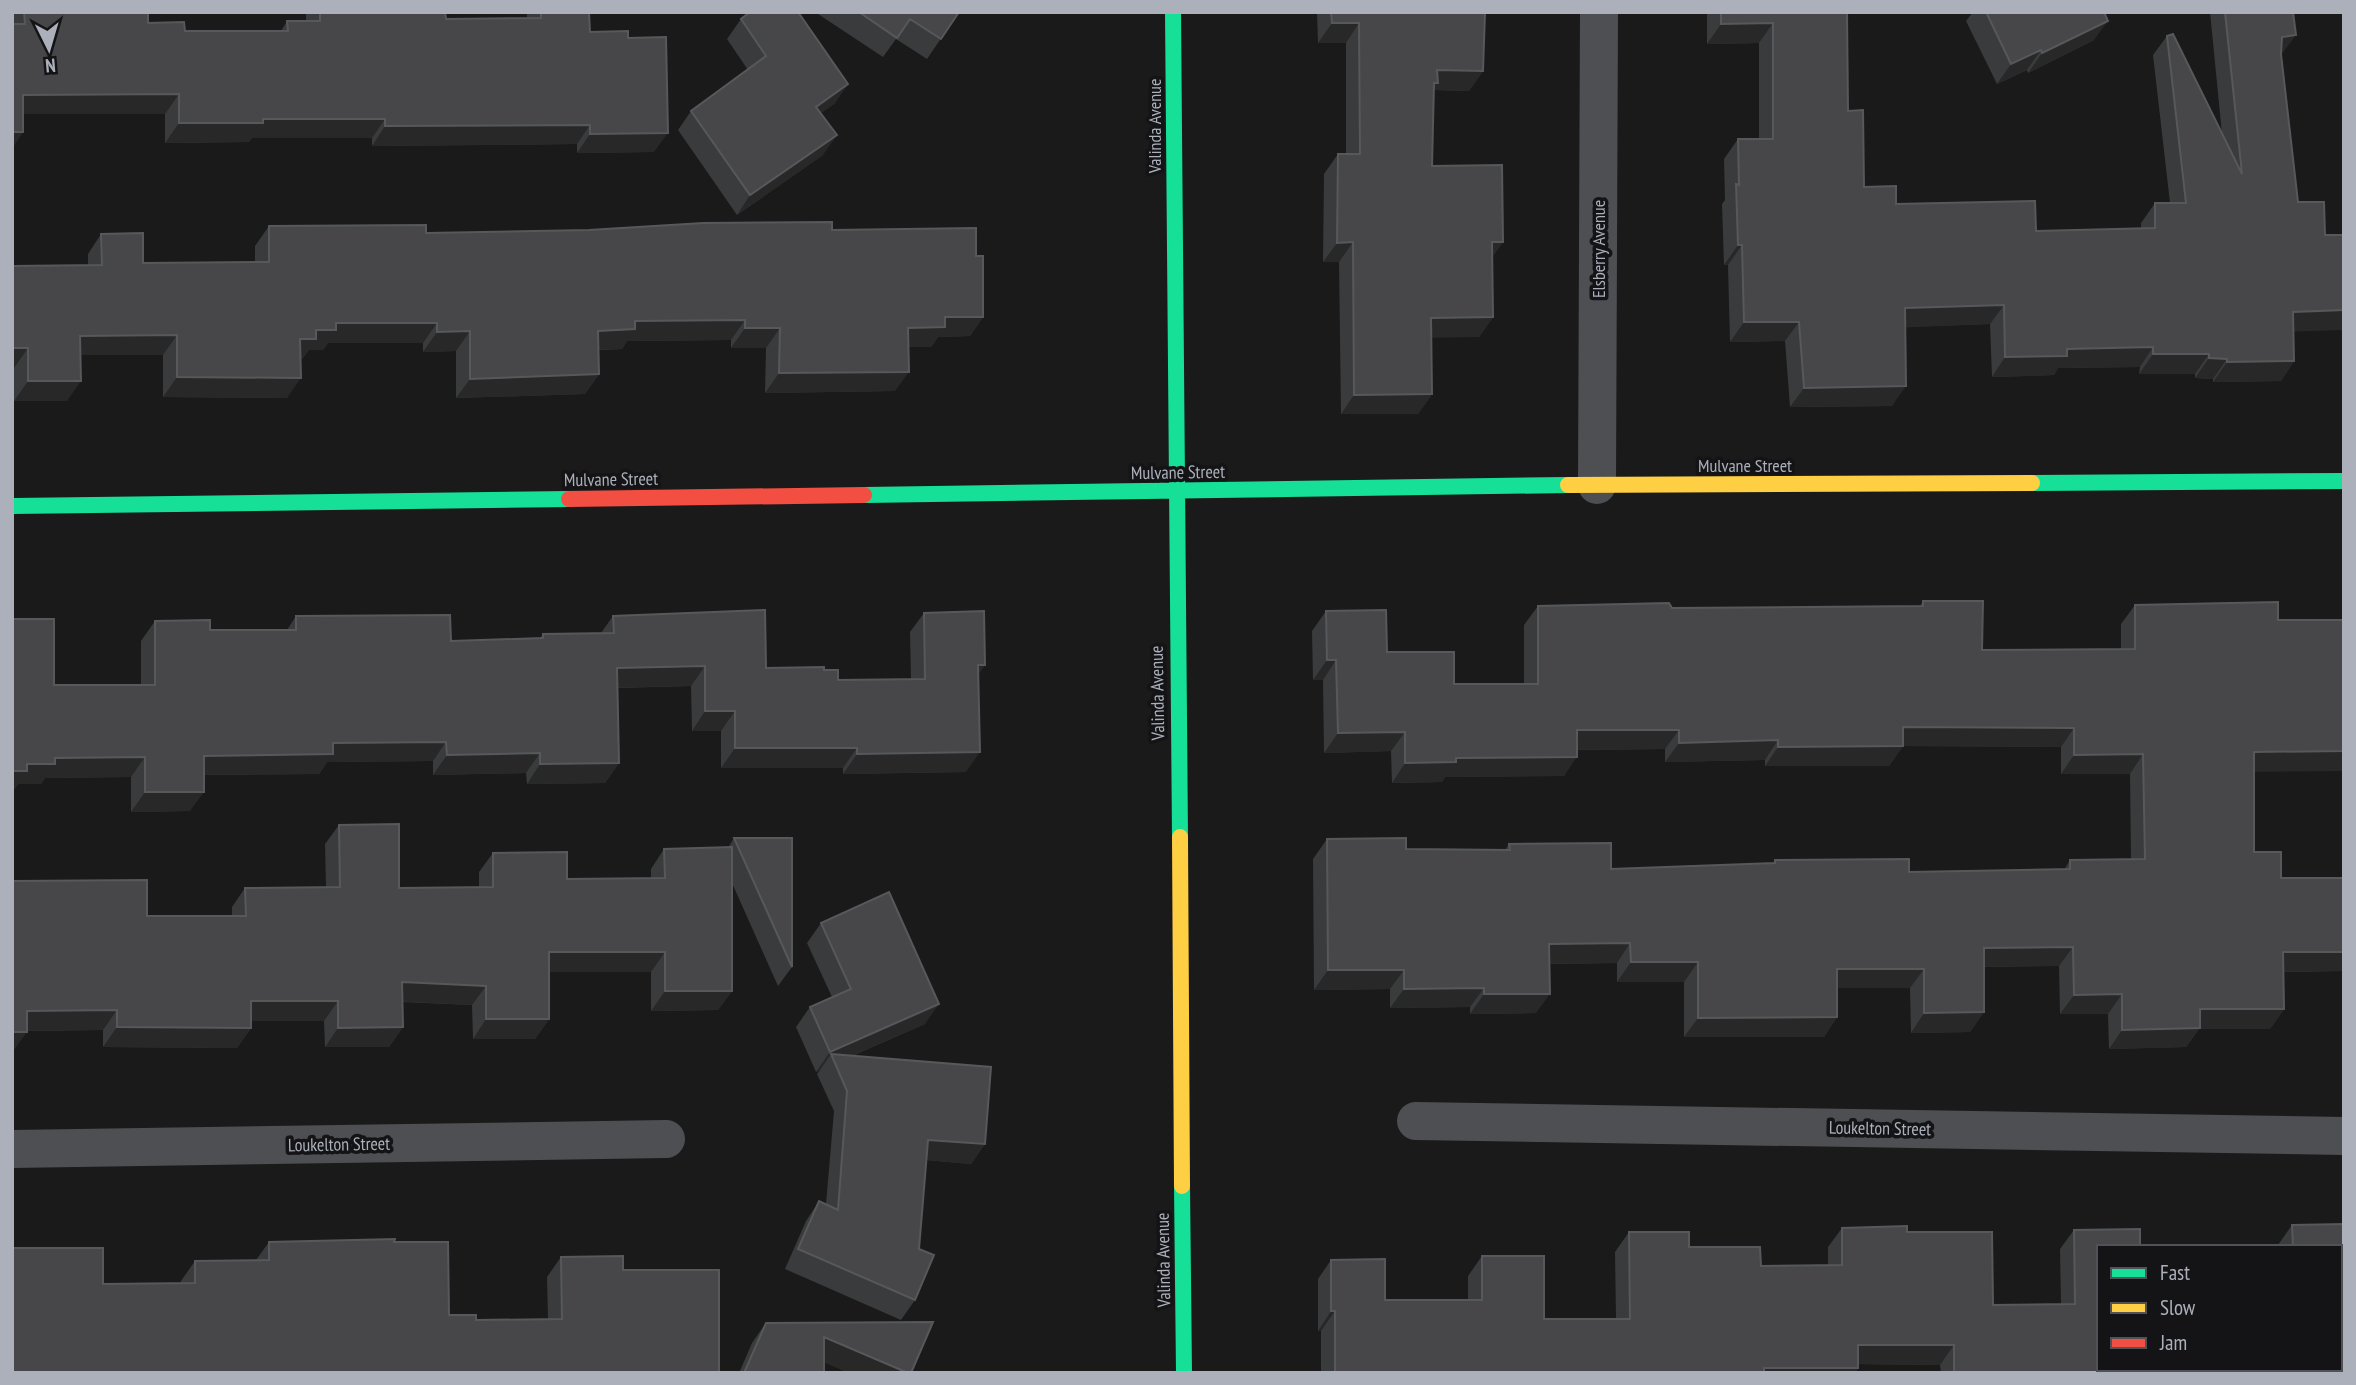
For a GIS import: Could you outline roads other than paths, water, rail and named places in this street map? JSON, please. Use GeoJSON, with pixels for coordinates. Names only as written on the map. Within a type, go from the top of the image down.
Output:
{"type":"FeatureCollection","features":[{"type":"Feature","properties":{"kind":"street","name":"Valinda Avenue"},"geometry":{"type":"LineString","coordinates":[[1173,12],[1184,1373]]}},
{"type":"Feature","properties":{"kind":"street","name":"Elsberry Avenue"},"geometry":{"type":"LineString","coordinates":[[1597,485],[1599,12]]}},
{"type":"Feature","properties":{"kind":"street","name":"Mulvane Street"},"geometry":{"type":"LineString","coordinates":[[12,506],[1597,485],[2344,481]]}},
{"type":"Feature","properties":{"kind":"street","name":"Loukelton Street"},"geometry":{"type":"LineString","coordinates":[[1416,1121],[2344,1136]]}},
{"type":"Feature","properties":{"kind":"street","name":"Loukelton Street"},"geometry":{"type":"LineString","coordinates":[[12,1149],[666,1139]]}}]}
